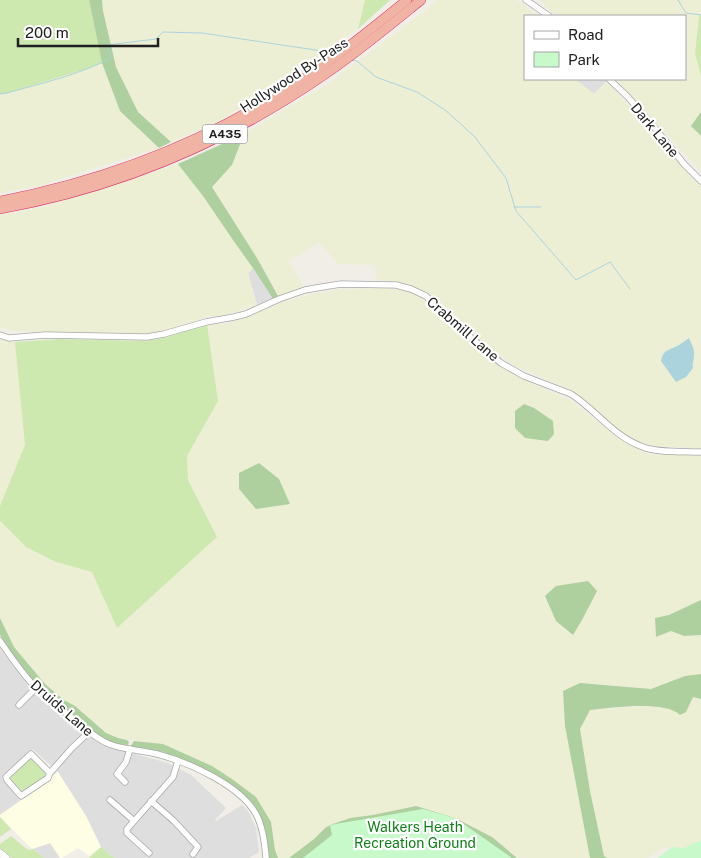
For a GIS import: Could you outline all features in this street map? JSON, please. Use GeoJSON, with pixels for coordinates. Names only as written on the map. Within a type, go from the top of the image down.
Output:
{"type":"FeatureCollection","features":[{"type":"Feature","properties":{"kind":"highway","name":"Hollywood By-Pass"},"geometry":{"type":"LineString","coordinates":[[0,201],[83,181],[134,164],[164,153],[234,120],[320,68],[407,0]]}},
{"type":"Feature","properties":{"kind":"highway","name":"Hollywood By-Pass"},"geometry":{"type":"LineString","coordinates":[[0,209],[94,187],[178,156],[235,129],[325,74],[421,0]]}},
{"type":"Feature","properties":{"kind":"street"},"geometry":{"type":"LineString","coordinates":[[526,0],[547,15]]}},
{"type":"Feature","properties":{"kind":"street","name":"Dark Lane"},"geometry":{"type":"LineString","coordinates":[[610,80],[627,96],[684,164],[701,181]]}},
{"type":"Feature","properties":{"kind":"street","name":"Crabmill Lane"},"geometry":{"type":"LineString","coordinates":[[0,334],[9,338],[45,335],[147,337],[206,322],[234,318],[305,290],[341,284],[396,285],[426,296],[442,313],[501,363],[524,376],[571,394],[631,442],[644,448],[656,450],[701,452]]}},
{"type":"Feature","properties":{"kind":"street","name":"Druids Lane"},"geometry":{"type":"LineString","coordinates":[[0,641],[36,688],[88,732],[110,744],[157,754],[178,761],[207,774],[239,794],[256,813],[265,844],[266,858]]}},
{"type":"Feature","properties":{"kind":"street"},"geometry":{"type":"LineString","coordinates":[[19,704],[36,688]]}},
{"type":"Feature","properties":{"kind":"street"},"geometry":{"type":"LineString","coordinates":[[50,773],[31,754],[6,777],[21,796],[48,778],[50,773],[88,732]]}},
{"type":"Feature","properties":{"kind":"street"},"geometry":{"type":"LineString","coordinates":[[125,782],[117,774],[126,762],[130,749]]}},
{"type":"Feature","properties":{"kind":"street"},"geometry":{"type":"LineString","coordinates":[[149,853],[127,833],[126,829],[173,777],[178,761]]}},
{"type":"Feature","properties":{"kind":"street"},"geometry":{"type":"LineString","coordinates":[[110,800],[133,820]]}},
{"type":"Feature","properties":{"kind":"street"},"geometry":{"type":"LineString","coordinates":[[151,801],[174,821],[198,847],[194,854]]}},
{"type":"Feature","properties":{"kind":"shaded area"},"geometry":{"type":"Polygon","coordinates":[[[102,0],[365,0],[358,29],[269,92],[214,124],[171,142],[138,112],[116,67],[102,0]]]}},
{"type":"Feature","properties":{"kind":"shaded area"},"geometry":{"type":"Polygon","coordinates":[[[439,0],[515,0],[539,15],[524,15],[524,80],[576,80],[594,94],[607,81],[701,187],[701,449],[645,445],[624,434],[584,399],[564,387],[515,366],[478,338],[424,291],[407,284],[376,279],[375,265],[339,264],[319,243],[289,261],[304,287],[278,296],[257,258],[212,187],[232,165],[244,134],[328,84],[439,0]]]}},
{"type":"Feature","properties":{"kind":"shaded area"},"geometry":{"type":"Polygon","coordinates":[[[539,0],[701,0],[701,15],[699,15],[695,54],[701,76],[701,112],[691,126],[701,136],[701,172],[617,80],[686,80],[686,15],[555,15],[539,0]]]}},
{"type":"Feature","properties":{"kind":"shaded area"},"geometry":{"type":"Polygon","coordinates":[[[102,63],[120,111],[159,148],[38,186],[0,193],[0,94],[102,63]]]}},
{"type":"Feature","properties":{"kind":"shaded area"},"geometry":{"type":"Polygon","coordinates":[[[576,80],[606,80],[594,94],[576,80]]]}},
{"type":"Feature","properties":{"kind":"shaded area"},"geometry":{"type":"Polygon","coordinates":[[[178,164],[203,196],[253,268],[248,273],[257,305],[221,316],[208,316],[162,331],[139,335],[14,331],[0,328],[0,215],[42,207],[178,164]]]}},
{"type":"Feature","properties":{"kind":"shaded area"},"geometry":{"type":"Polygon","coordinates":[[[253,268],[273,299],[257,305],[248,273],[253,268]]]}},
{"type":"Feature","properties":{"kind":"shaded area"},"geometry":{"type":"Polygon","coordinates":[[[375,288],[405,290],[420,297],[477,348],[512,374],[572,401],[623,442],[648,454],[701,455],[701,600],[669,615],[655,619],[656,637],[671,631],[684,636],[701,635],[701,674],[685,676],[651,689],[580,683],[565,726],[590,858],[517,858],[492,837],[455,818],[373,815],[350,818],[325,828],[289,858],[278,858],[271,822],[212,766],[163,744],[118,738],[106,733],[75,706],[64,700],[45,684],[14,647],[0,618],[0,521],[26,547],[56,562],[92,572],[117,628],[217,537],[188,480],[187,456],[218,401],[207,324],[225,324],[251,316],[282,302],[312,294],[337,290],[375,288]]]}},
{"type":"Feature","properties":{"kind":"shaded area"},"geometry":{"type":"Polygon","coordinates":[[[0,338],[15,342],[25,445],[0,506],[0,338]]]}},
{"type":"Feature","properties":{"kind":"shaded area"},"geometry":{"type":"Polygon","coordinates":[[[0,649],[32,691],[75,730],[113,748],[168,763],[191,775],[226,808],[216,821],[242,805],[248,811],[256,828],[259,852],[249,858],[114,858],[101,847],[86,816],[58,772],[33,749],[2,778],[20,801],[0,815],[0,649]]]}},
{"type":"Feature","properties":{"kind":"shaded area"},"geometry":{"type":"Polygon","coordinates":[[[693,697],[701,699],[701,840],[684,848],[665,847],[648,858],[607,858],[604,856],[590,791],[580,729],[584,719],[590,710],[651,706],[686,712],[693,697]]]}},
{"type":"Feature","properties":{"kind":"shaded area"},"geometry":{"type":"Polygon","coordinates":[[[58,772],[86,816],[101,847],[89,856],[78,848],[60,858],[50,843],[32,849],[0,817],[0,815],[58,772]]]}},
{"type":"Feature","properties":{"kind":"shaded area"},"geometry":{"type":"Polygon","coordinates":[[[51,843],[60,858],[44,858],[33,849],[51,843]]]}},
{"type":"Feature","properties":{"kind":"green space"},"geometry":{"type":"Polygon","coordinates":[[[0,0],[89,0],[102,63],[0,94],[0,0]]]}},
{"type":"Feature","properties":{"kind":"green space"},"geometry":{"type":"Polygon","coordinates":[[[89,0],[102,0],[116,67],[138,112],[171,142],[159,148],[120,111],[102,63],[89,0]]]}},
{"type":"Feature","properties":{"kind":"green space"},"geometry":{"type":"Polygon","coordinates":[[[365,0],[390,0],[358,29],[365,0]]]}},
{"type":"Feature","properties":{"kind":"green space"},"geometry":{"type":"Polygon","coordinates":[[[699,15],[701,15],[701,76],[695,54],[699,15]]]}},
{"type":"Feature","properties":{"kind":"green space"},"geometry":{"type":"Polygon","coordinates":[[[701,112],[701,136],[691,126],[701,112]]]}},
{"type":"Feature","properties":{"kind":"green space"},"geometry":{"type":"Polygon","coordinates":[[[244,134],[232,165],[212,187],[257,258],[278,296],[273,299],[203,196],[178,164],[244,134]]]}},
{"type":"Feature","properties":{"kind":"green space"},"geometry":{"type":"Polygon","coordinates":[[[207,324],[218,401],[187,456],[188,480],[217,537],[117,628],[92,572],[56,562],[26,547],[0,521],[0,506],[25,445],[15,342],[60,339],[145,341],[164,338],[207,324]]]}},
{"type":"Feature","properties":{"kind":"green space"},"geometry":{"type":"Polygon","coordinates":[[[524,404],[534,408],[553,421],[554,434],[548,441],[525,438],[515,428],[515,411],[524,404]]]}},
{"type":"Feature","properties":{"kind":"green space"},"geometry":{"type":"Polygon","coordinates":[[[259,463],[279,479],[290,504],[256,509],[239,489],[239,473],[259,463]]]}},
{"type":"Feature","properties":{"kind":"green space"},"geometry":{"type":"Polygon","coordinates":[[[588,581],[597,591],[573,635],[556,621],[545,596],[556,586],[588,581]]]}},
{"type":"Feature","properties":{"kind":"green space"},"geometry":{"type":"Polygon","coordinates":[[[701,600],[701,635],[684,636],[671,631],[656,637],[655,618],[669,615],[701,600]]]}},
{"type":"Feature","properties":{"kind":"green space"},"geometry":{"type":"Polygon","coordinates":[[[0,618],[14,647],[45,684],[64,700],[75,706],[106,733],[127,740],[129,742],[128,745],[116,744],[97,735],[70,715],[37,685],[14,658],[0,635],[0,618]]]}},
{"type":"Feature","properties":{"kind":"green space"},"geometry":{"type":"Polygon","coordinates":[[[701,674],[701,699],[693,697],[686,712],[680,715],[673,710],[650,706],[590,710],[580,729],[590,791],[604,856],[607,858],[590,858],[565,726],[563,691],[580,683],[651,689],[685,676],[701,674]]]}},
{"type":"Feature","properties":{"kind":"green space"},"geometry":{"type":"Polygon","coordinates":[[[134,741],[163,744],[212,766],[256,797],[271,822],[278,858],[268,858],[265,828],[254,807],[209,773],[164,752],[130,747],[134,741]]]}},
{"type":"Feature","properties":{"kind":"green space"},"geometry":{"type":"Polygon","coordinates":[[[29,759],[32,759],[46,772],[45,776],[22,791],[13,782],[10,775],[29,759]]]}},
{"type":"Feature","properties":{"kind":"green space","name":"Walkers Heath Recreation Ground"},"geometry":{"type":"Polygon","coordinates":[[[416,806],[455,818],[492,837],[517,858],[289,858],[330,825],[350,818],[416,806]]]}},
{"type":"Feature","properties":{"kind":"green space","name":"Walkers Heath Recreation Ground"},"geometry":{"type":"Polygon","coordinates":[[[423,809],[455,818],[512,858],[303,858],[332,835],[330,825],[423,809]]]}},
{"type":"Feature","properties":{"kind":"green space"},"geometry":{"type":"Polygon","coordinates":[[[0,817],[11,829],[0,837],[0,817]]]}},
{"type":"Feature","properties":{"kind":"green space"},"geometry":{"type":"Polygon","coordinates":[[[11,836],[28,850],[33,849],[44,858],[12,858],[0,848],[0,844],[11,836]]]}},
{"type":"Feature","properties":{"kind":"green space"},"geometry":{"type":"Polygon","coordinates":[[[701,840],[701,858],[658,858],[672,847],[684,848],[701,840]]]}},
{"type":"Feature","properties":{"kind":"green space"},"geometry":{"type":"Polygon","coordinates":[[[101,847],[114,858],[89,858],[101,847]]]}},
{"type":"Feature","properties":{"kind":"water"},"geometry":{"type":"Polygon","coordinates":[[[689,338],[694,351],[693,368],[686,377],[676,382],[661,361],[665,352],[689,338]]]}},
{"type":"Feature","properties":{"kind":"waterway"},"geometry":{"type":"LineString","coordinates":[[678,0],[686,13],[701,15]]}},
{"type":"Feature","properties":{"kind":"waterway"},"geometry":{"type":"LineString","coordinates":[[0,94],[60,78],[99,64],[111,58],[107,45],[156,39],[163,32],[202,33],[322,51],[331,54]]}},
{"type":"Feature","properties":{"kind":"waterway"},"geometry":{"type":"LineString","coordinates":[[352,60],[357,61],[376,77],[417,92],[445,110],[474,136],[506,178],[516,211],[576,280],[610,262],[630,289]]}},
{"type":"Feature","properties":{"kind":"waterway"},"geometry":{"type":"LineString","coordinates":[[514,207],[541,207]]}}]}
